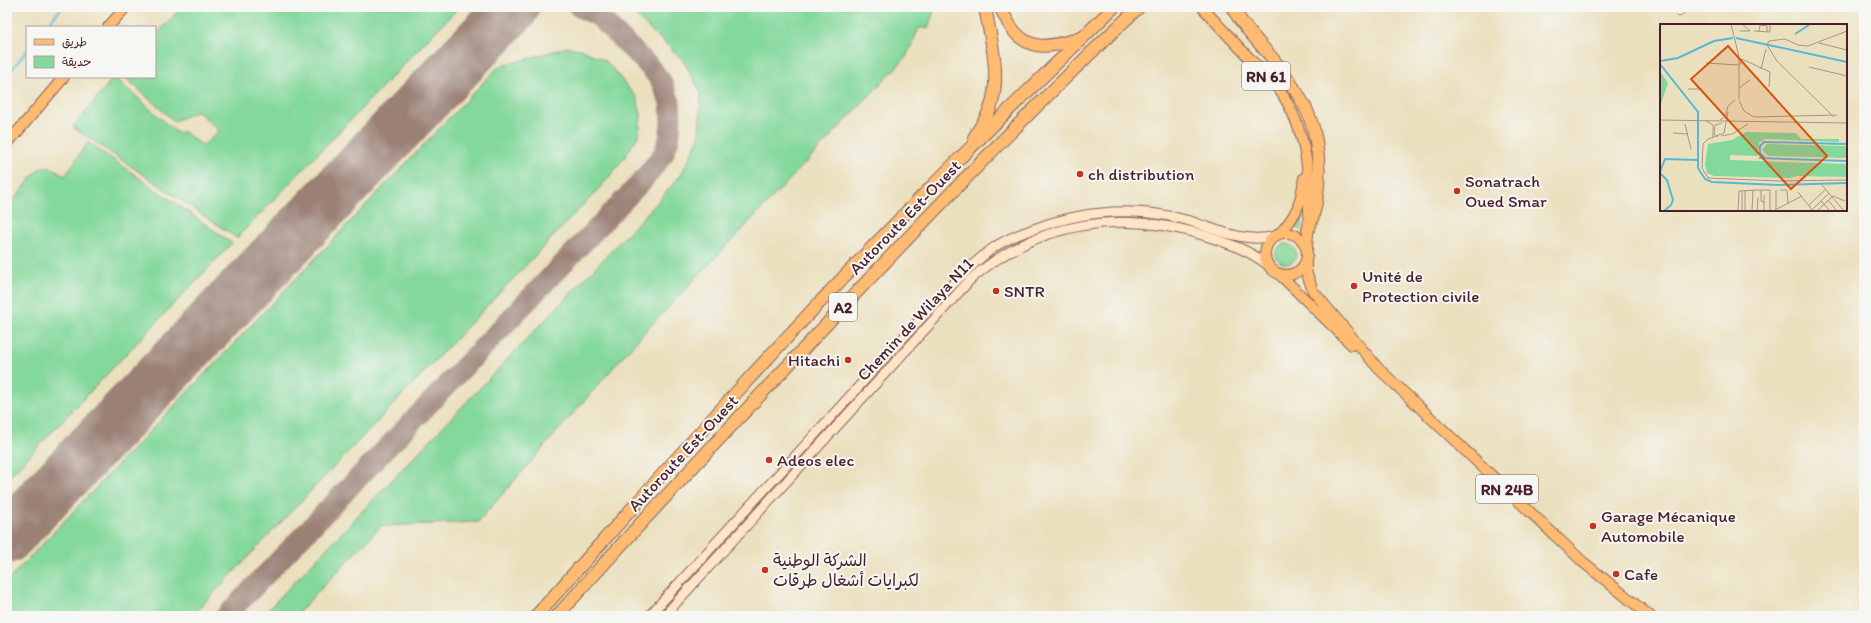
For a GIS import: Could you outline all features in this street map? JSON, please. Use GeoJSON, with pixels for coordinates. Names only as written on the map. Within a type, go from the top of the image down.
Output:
{"type":"FeatureCollection","features":[{"type":"Feature","properties":{"kind":"highway"},"geometry":{"type":"LineString","coordinates":[[950,167],[972,141],[988,115],[994,97],[994,66],[986,7]]}},
{"type":"Feature","properties":{"kind":"highway"},"geometry":{"type":"LineString","coordinates":[[1001,7],[1014,31],[1029,43],[1045,47],[1082,38]]}},
{"type":"Feature","properties":{"kind":"highway","name":"Autoroute Est-Ouest"},"geometry":{"type":"LineString","coordinates":[[536,616],[829,293],[950,167],[1114,7]]}},
{"type":"Feature","properties":{"kind":"highway","name":"Autoroute Est-Ouest"},"geometry":{"type":"LineString","coordinates":[[557,616],[715,442],[926,219],[1023,120],[1139,7]]}},
{"type":"Feature","properties":{"kind":"highway"},"geometry":{"type":"LineString","coordinates":[[1232,7],[1297,91],[1309,115],[1318,158],[1318,185],[1314,216],[1308,230]]}},
{"type":"Feature","properties":{"kind":"main road"},"geometry":{"type":"LineString","coordinates":[[109,26],[126,7]]}},
{"type":"Feature","properties":{"kind":"main road","name":"RN 61"},"geometry":{"type":"LineString","coordinates":[[1202,7],[1283,96],[1293,115],[1306,160],[1309,188],[1307,248]]}},
{"type":"Feature","properties":{"kind":"main road"},"geometry":{"type":"LineString","coordinates":[[7,144],[63,78]]}},
{"type":"Feature","properties":{"kind":"main road","name":"RN 61"},"geometry":{"type":"LineString","coordinates":[[1277,235],[1291,221],[1298,208],[1306,160]]}},
{"type":"Feature","properties":{"kind":"main road"},"geometry":{"type":"LineString","coordinates":[[650,616],[946,290],[976,261],[996,246],[1013,236],[1065,219],[1095,214],[1126,212],[1171,217],[1256,239],[1293,233],[1299,236],[1307,248],[1306,271],[1313,292],[1368,358]]}},
{"type":"Feature","properties":{"kind":"main road","name":"Chemin de Wilaya N11"},"geometry":{"type":"LineString","coordinates":[[664,616],[970,280],[1004,253],[1018,246],[1068,229],[1097,223],[1139,222],[1184,229],[1240,247],[1256,255],[1268,266]]}},
{"type":"Feature","properties":{"kind":"main road"},"geometry":{"type":"LineString","coordinates":[[1277,235],[1269,241],[1265,253],[1268,266],[1288,282],[1343,337],[1368,358]]}},
{"type":"Feature","properties":{"kind":"main road"},"geometry":{"type":"LineString","coordinates":[[1278,274],[1291,275],[1298,272],[1306,261]]}},
{"type":"Feature","properties":{"kind":"main road","name":"RN 24B"},"geometry":{"type":"LineString","coordinates":[[1368,358],[1583,562],[1650,616]]}},
{"type":"Feature","properties":{"kind":"street"},"geometry":{"type":"LineString","coordinates":[[1679,13],[1684,7]]}},
{"type":"Feature","properties":{"kind":"green space"},"geometry":{"type":"Polygon","coordinates":[[[182,7],[459,7],[237,238],[73,127],[113,78],[115,78],[177,133],[184,132],[203,146],[219,131],[198,111],[174,121],[126,78],[156,78],[156,35],[182,7]]]}},
{"type":"Feature","properties":{"kind":"green space"},"geometry":{"type":"Polygon","coordinates":[[[626,7],[935,7],[928,28],[919,28],[906,57],[640,337],[478,522],[381,526],[295,616],[262,616],[655,205],[681,175],[699,138],[701,93],[683,60],[626,7]]]}},
{"type":"Feature","properties":{"kind":"green space"},"geometry":{"type":"Polygon","coordinates":[[[568,47],[580,49],[606,61],[637,98],[641,115],[639,135],[624,158],[606,181],[192,616],[7,616],[7,581],[498,67],[568,47]]]}},
{"type":"Feature","properties":{"kind":"green space"},"geometry":{"type":"Polygon","coordinates":[[[88,142],[232,243],[7,479],[7,209],[35,173],[42,167],[51,167],[65,176],[88,142]]]}},
{"type":"Feature","properties":{"kind":"green space"},"geometry":{"type":"Polygon","coordinates":[[[1303,206],[1302,230],[1292,227],[1303,206]]]}},
{"type":"Feature","properties":{"kind":"green space"},"geometry":{"type":"Polygon","coordinates":[[[1286,244],[1293,247],[1296,254],[1293,261],[1286,264],[1279,261],[1276,254],[1279,247],[1286,244]]]}},
{"type":"Feature","properties":{"kind":"waterway"},"geometry":{"type":"LineString","coordinates":[[47,26],[62,7]]}},
{"type":"Feature","properties":{"kind":"waterway"},"geometry":{"type":"LineString","coordinates":[[7,76],[26,51]]}},
{"type":"Feature","properties":{"kind":"taxiway"},"geometry":{"type":"LineString","coordinates":[[500,21],[522,7]]}},
{"type":"Feature","properties":{"kind":"taxiway"},"geometry":{"type":"LineString","coordinates":[[226,616],[643,180],[664,153],[669,139],[671,122],[670,102],[661,81],[649,66],[598,16],[579,7]]}},
{"type":"Feature","properties":{"kind":"runway"},"geometry":{"type":"LineString","coordinates":[[7,537],[513,7]]}},
{"type":"Feature","properties":{"kind":"place","name":"ch distribution"},"geometry":{"type":"Point","coordinates":[1080,174]}},
{"type":"Feature","properties":{"kind":"place","name":"Sonatrach Oued Smar"},"geometry":{"type":"Point","coordinates":[1457,191]}},
{"type":"Feature","properties":{"kind":"place","name":"Unité de Protection civile"},"geometry":{"type":"Point","coordinates":[1354,286]}},
{"type":"Feature","properties":{"kind":"place","name":"SNTR"},"geometry":{"type":"Point","coordinates":[996,291]}},
{"type":"Feature","properties":{"kind":"place","name":"Hitachi"},"geometry":{"type":"Point","coordinates":[848,360]}},
{"type":"Feature","properties":{"kind":"place","name":"Adeos elec"},"geometry":{"type":"Point","coordinates":[769,460]}},
{"type":"Feature","properties":{"kind":"place","name":"Garage Mécanique Automobile"},"geometry":{"type":"Point","coordinates":[1593,526]}},
{"type":"Feature","properties":{"kind":"place","name":"الشركة الوطنية لكبرايات أشغال طرقات"},"geometry":{"type":"Point","coordinates":[765,570]}},
{"type":"Feature","properties":{"kind":"place","name":"Cafe"},"geometry":{"type":"Point","coordinates":[1616,574]}}]}
